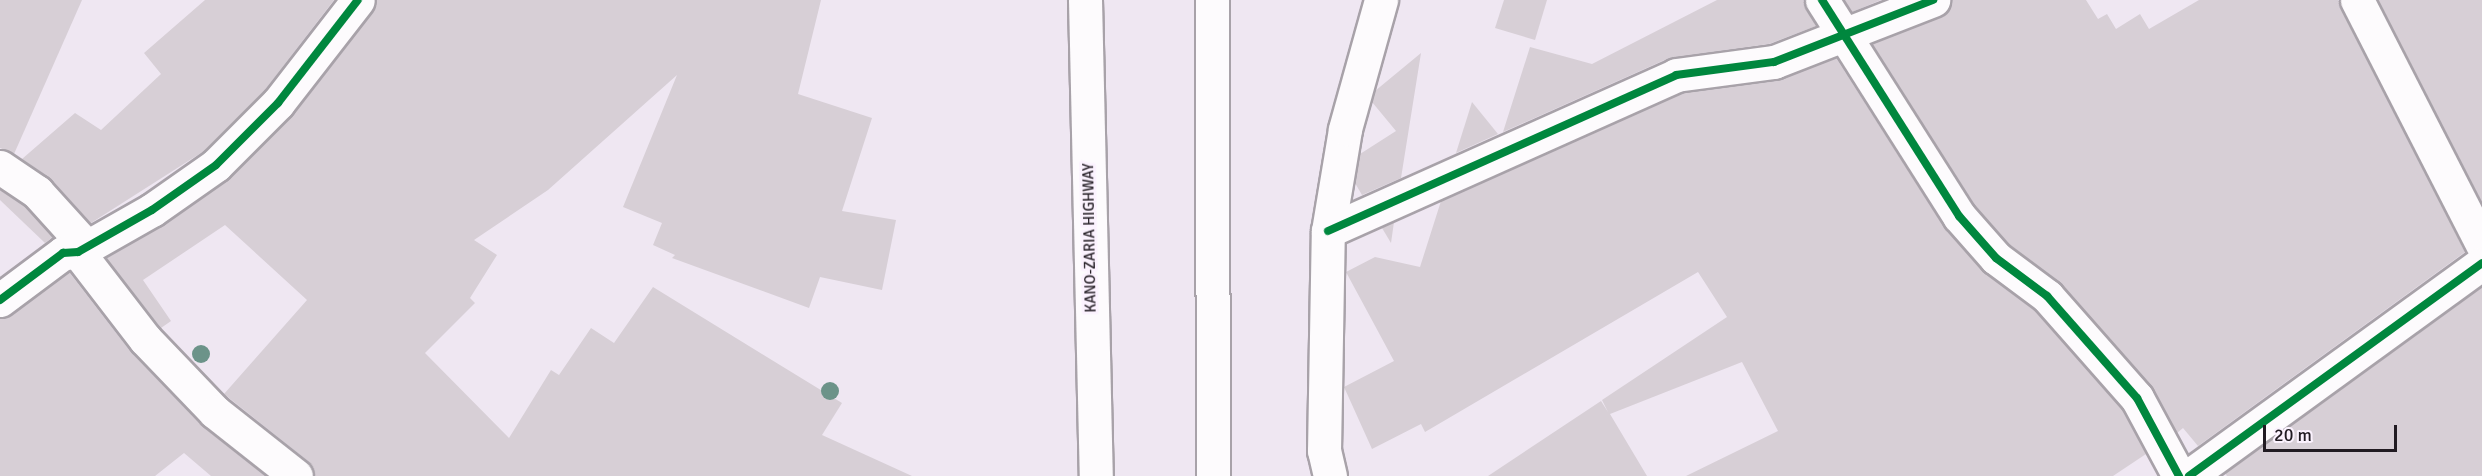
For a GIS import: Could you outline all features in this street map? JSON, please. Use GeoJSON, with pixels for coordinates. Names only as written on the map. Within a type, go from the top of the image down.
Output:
{"type":"FeatureCollection","features":[{"type":"Feature","properties":{"kind":"main road"},"geometry":{"type":"LineString","coordinates":[[0,300],[63,253],[82,249],[216,165],[278,103],[358,0]]}},
{"type":"Feature","properties":{"kind":"main road","name":"KANO-ZARIA HIGHWAY"},"geometry":{"type":"LineString","coordinates":[[1085,0],[1096,476]]}},
{"type":"Feature","properties":{"kind":"main road"},"geometry":{"type":"LineString","coordinates":[[1212,0],[1214,476]]}},
{"type":"Feature","properties":{"kind":"main road"},"geometry":{"type":"LineString","coordinates":[[1330,476],[1324,451],[1328,231],[1346,129],[1381,0]]}},
{"type":"Feature","properties":{"kind":"main road"},"geometry":{"type":"LineString","coordinates":[[1822,0],[1959,216],[1996,258],[2047,296],[2137,398],[2180,476]]}},
{"type":"Feature","properties":{"kind":"main road"},"geometry":{"type":"LineString","coordinates":[[1328,231],[1676,75],[1774,62],[1848,38],[1933,0]]}},
{"type":"Feature","properties":{"kind":"main road"},"geometry":{"type":"LineString","coordinates":[[2356,0],[2482,244]]}},
{"type":"Feature","properties":{"kind":"main road"},"geometry":{"type":"LineString","coordinates":[[0,167],[37,192],[82,249],[146,339],[215,412],[296,476]]}},
{"type":"Feature","properties":{"kind":"main road"},"geometry":{"type":"LineString","coordinates":[[2189,476],[2482,263]]}},
{"type":"Feature","properties":{"kind":"building"},"geometry":{"type":"Polygon","coordinates":[[[0,0],[82,0],[14,154],[0,148],[0,0]]]}},
{"type":"Feature","properties":{"kind":"building"},"geometry":{"type":"Polygon","coordinates":[[[205,0],[334,0],[264,91],[204,151],[91,223],[51,179],[22,159],[75,113],[101,130],[161,74],[144,53],[205,0]]]}},
{"type":"Feature","properties":{"kind":"building"},"geometry":{"type":"Polygon","coordinates":[[[376,0],[821,0],[798,94],[872,118],[842,211],[896,220],[882,290],[820,277],[809,308],[672,258],[675,255],[653,245],[662,223],[623,207],[677,75],[548,190],[474,240],[497,255],[470,298],[475,303],[425,353],[509,438],[551,370],[559,375],[591,328],[614,343],[653,287],[842,403],[822,435],[912,476],[314,476],[308,461],[224,394],[307,300],[225,225],[143,280],[171,321],[161,328],[106,258],[229,178],[293,115],[376,0]]]}},
{"type":"Feature","properties":{"kind":"building"},"geometry":{"type":"Polygon","coordinates":[[[1504,0],[1547,0],[1535,40],[1495,28],[1504,0]]]}},
{"type":"Feature","properties":{"kind":"building"},"geometry":{"type":"Polygon","coordinates":[[[1717,0],[1803,0],[1816,26],[1769,44],[1669,58],[1503,132],[1530,47],[1592,64],[1717,0]]]}},
{"type":"Feature","properties":{"kind":"building"},"geometry":{"type":"Polygon","coordinates":[[[1844,0],[1881,0],[1852,12],[1844,0]]]}},
{"type":"Feature","properties":{"kind":"building"},"geometry":{"type":"Polygon","coordinates":[[[1951,0],[2086,0],[2098,19],[2107,14],[2116,29],[2140,14],[2149,29],[2199,0],[2338,0],[2465,252],[2198,446],[2183,428],[2177,433],[2151,386],[2061,284],[2009,244],[1974,205],[1872,44],[1940,17],[1951,0]]]}},
{"type":"Feature","properties":{"kind":"building"},"geometry":{"type":"Polygon","coordinates":[[[2378,0],[2482,0],[2482,203],[2378,0]]]}},
{"type":"Feature","properties":{"kind":"building"},"geometry":{"type":"Polygon","coordinates":[[[1421,53],[1401,178],[1362,195],[1355,183],[1360,154],[1396,131],[1372,102],[1375,91],[1421,53]]]}},
{"type":"Feature","properties":{"kind":"building"},"geometry":{"type":"Polygon","coordinates":[[[1836,58],[1945,228],[1985,273],[2034,310],[2122,409],[2146,454],[2113,476],[1686,476],[1778,431],[1742,362],[1610,414],[1647,476],[1488,476],[1601,401],[1608,412],[1602,400],[1727,317],[1698,272],[1425,432],[1421,424],[1372,449],[1344,387],[1394,361],[1346,272],[1375,257],[1420,267],[1441,201],[1681,93],[1777,81],[1836,58]]]}},
{"type":"Feature","properties":{"kind":"building"},"geometry":{"type":"Polygon","coordinates":[[[1472,102],[1498,134],[1456,153],[1472,102]]]}},
{"type":"Feature","properties":{"kind":"building"},"geometry":{"type":"Polygon","coordinates":[[[0,190],[25,206],[53,237],[45,243],[0,200],[0,190]]]}},
{"type":"Feature","properties":{"kind":"building"},"geometry":{"type":"Polygon","coordinates":[[[1394,222],[1391,243],[1382,228],[1394,222]]]}},
{"type":"Feature","properties":{"kind":"building"},"geometry":{"type":"Polygon","coordinates":[[[69,272],[130,351],[201,425],[266,476],[211,476],[184,453],[155,476],[0,476],[0,318],[69,272]]]}},
{"type":"Feature","properties":{"kind":"building"},"geometry":{"type":"Polygon","coordinates":[[[2482,286],[2482,476],[2227,476],[2225,473],[2482,286]]]}},
{"type":"Feature","properties":{"kind":"cycle path"},"geometry":{"type":"LineString","coordinates":[[0,300],[63,253],[78,252],[152,210],[216,165],[278,103],[358,0]]}},
{"type":"Feature","properties":{"kind":"cycle path"},"geometry":{"type":"LineString","coordinates":[[1822,0],[1959,216],[1996,258],[2047,296],[2137,398],[2179,476]]}},
{"type":"Feature","properties":{"kind":"cycle path"},"geometry":{"type":"LineString","coordinates":[[1328,231],[1676,75],[1774,62],[1933,0]]}},
{"type":"Feature","properties":{"kind":"cycle path"},"geometry":{"type":"LineString","coordinates":[[2189,476],[2482,263]]}}]}
